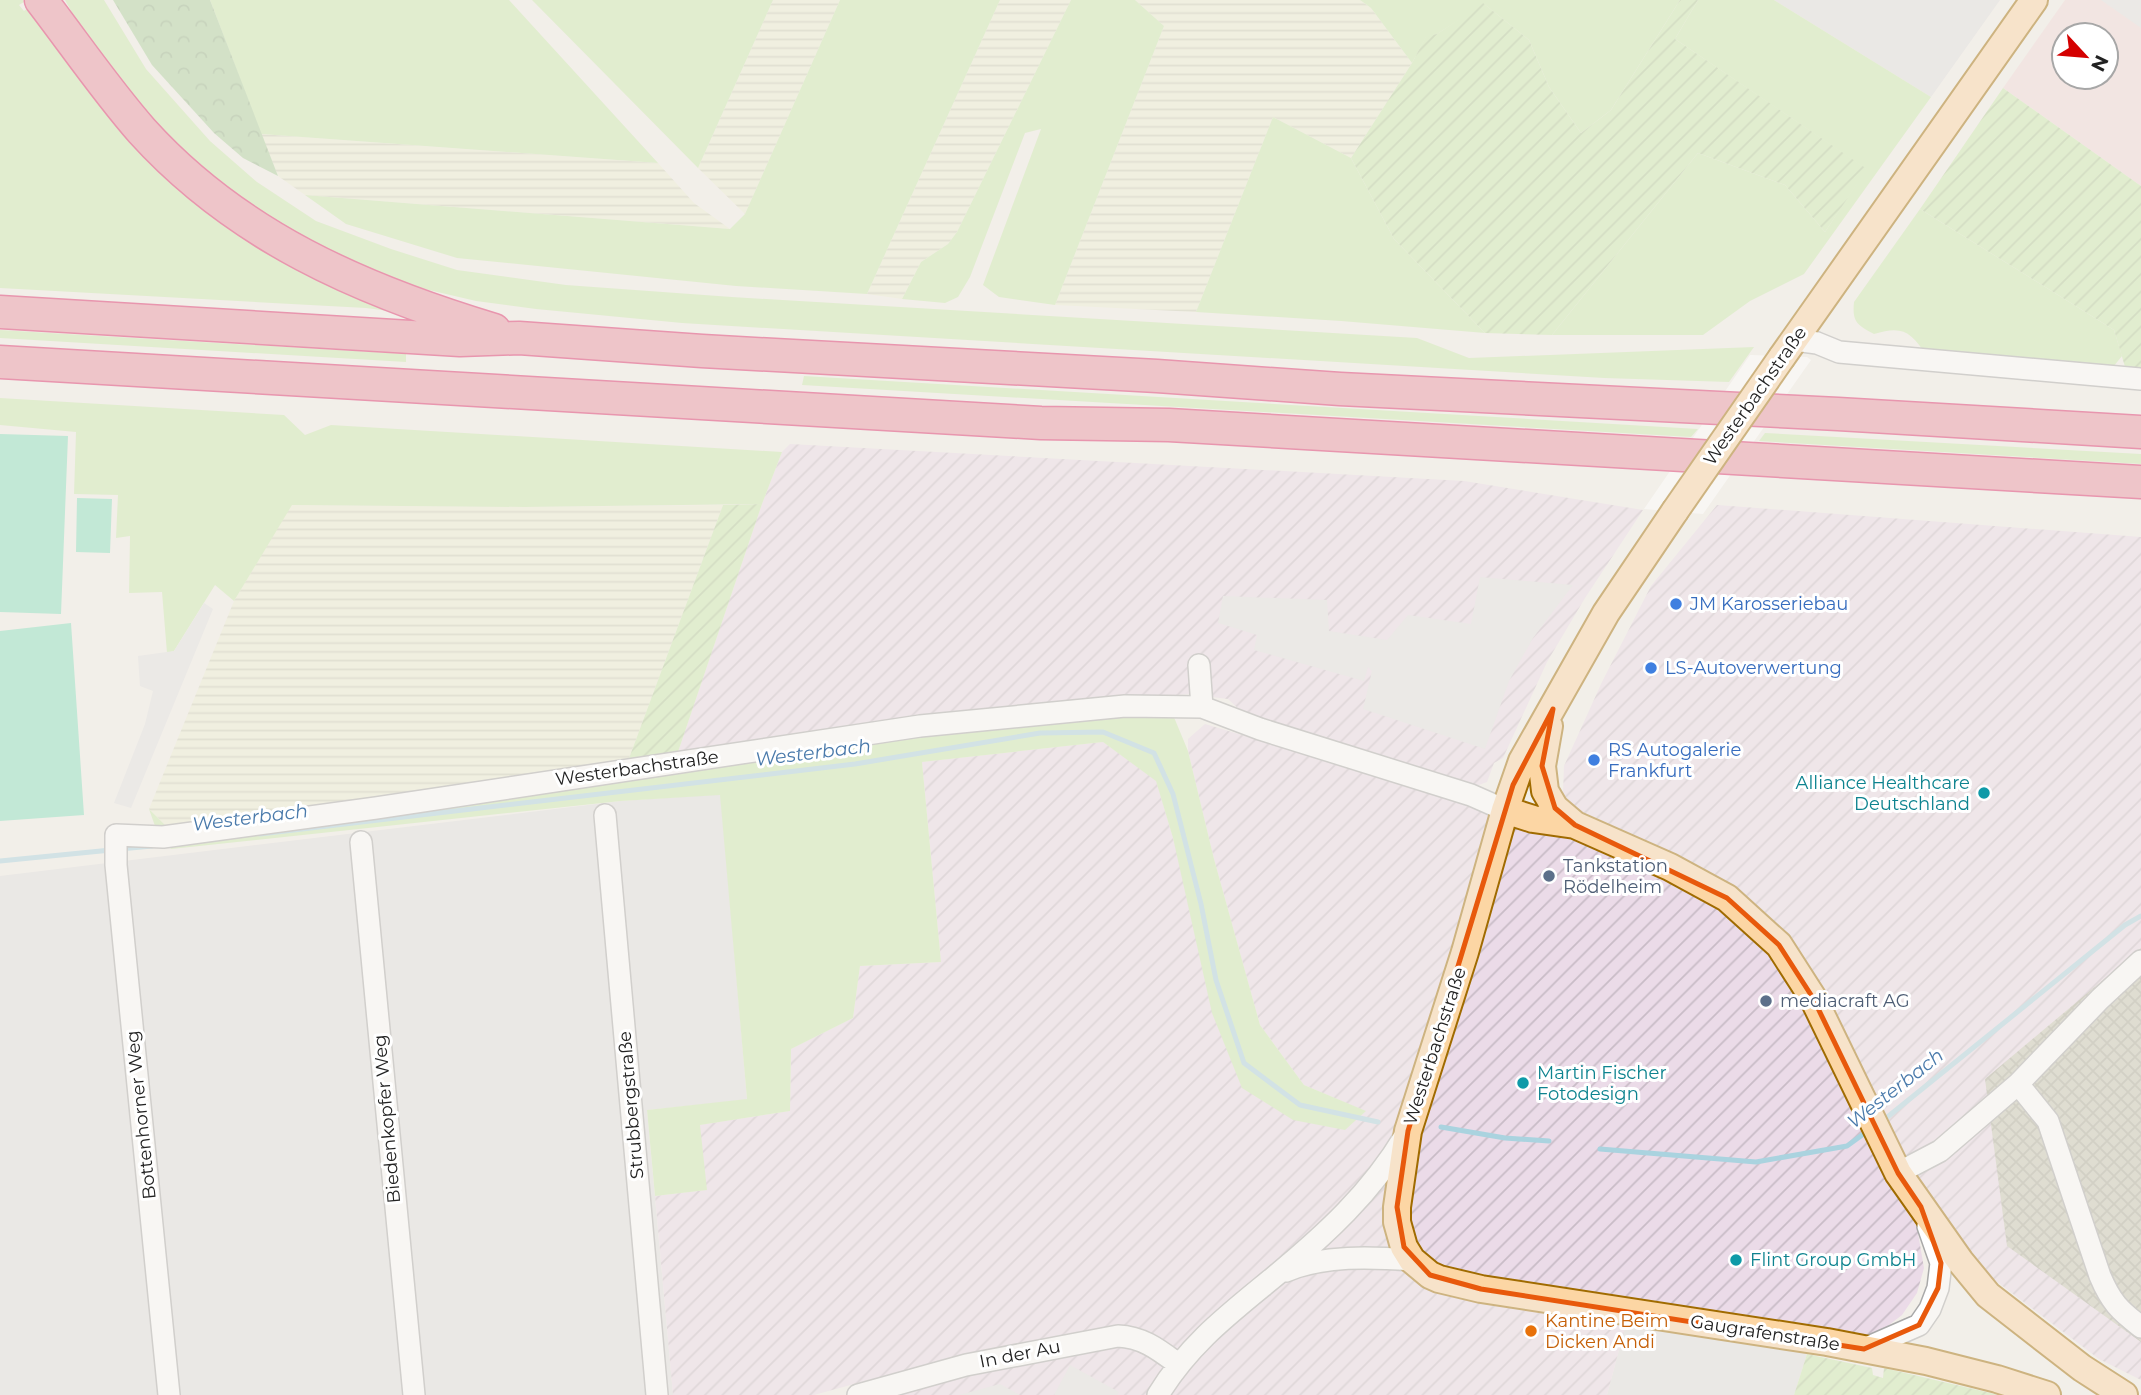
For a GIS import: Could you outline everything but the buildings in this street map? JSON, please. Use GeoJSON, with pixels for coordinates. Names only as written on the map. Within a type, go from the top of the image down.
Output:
{"type":"FeatureCollection","features":[{"type":"Feature","properties":{"kind":"highway"},"geometry":{"type":"LineString","coordinates":[[41,0],[142,130],[201,188],[257,229],[312,261],[356,280],[466,322],[519,338]]}},
{"type":"Feature","properties":{"kind":"highway"},"geometry":{"type":"LineString","coordinates":[[0,312],[460,340],[519,338],[1340,389],[1811,412],[2141,432]]}},
{"type":"Feature","properties":{"kind":"highway"},"geometry":{"type":"LineString","coordinates":[[0,362],[1041,423],[1169,425],[2141,482]]}},
{"type":"Feature","properties":{"kind":"main road","name":"Westerbachstraße"},"geometry":{"type":"LineString","coordinates":[[1408,1131],[1465,952],[1505,810],[1521,761],[1532,740],[1553,709],[1606,613],[1675,511],[2035,0]]}},
{"type":"Feature","properties":{"kind":"main road","name":"Gaugrafenstraße"},"geometry":{"type":"LineString","coordinates":[[1553,709],[1542,766],[1545,791],[1555,808],[1575,825]]}},
{"type":"Feature","properties":{"kind":"main road","name":"Gaugrafenstraße"},"geometry":{"type":"LineString","coordinates":[[1505,810],[1533,819],[1575,825],[1670,867],[1727,898],[1771,937],[1813,998],[1899,1173],[1921,1206]]}},
{"type":"Feature","properties":{"kind":"main road"},"geometry":{"type":"LineString","coordinates":[[1408,1131],[1399,1184],[1397,1222],[1404,1247],[1412,1260]]}},
{"type":"Feature","properties":{"kind":"main road"},"geometry":{"type":"LineString","coordinates":[[1921,1206],[1988,1295],[2082,1368],[2124,1395]]}},
{"type":"Feature","properties":{"kind":"main road","name":"Gaugrafenstraße"},"geometry":{"type":"LineString","coordinates":[[1412,1260],[1421,1269],[1439,1279],[1481,1289],[1864,1349]]}},
{"type":"Feature","properties":{"kind":"main road"},"geometry":{"type":"LineString","coordinates":[[1864,1349],[1926,1361],[2047,1395]]}},
{"type":"Feature","properties":{"kind":"street"},"geometry":{"type":"LineString","coordinates":[[1788,348],[1817,343],[1839,352],[2141,379]]}},
{"type":"Feature","properties":{"kind":"street"},"geometry":{"type":"LineString","coordinates":[[1199,665],[1202,706]]}},
{"type":"Feature","properties":{"kind":"street","name":"Westerbachstraße"},"geometry":{"type":"LineString","coordinates":[[116,838],[176,836],[919,726],[1125,706],[1202,706],[1260,729],[1471,795],[1505,810]]}},
{"type":"Feature","properties":{"kind":"street","name":"Strubbergstraße"},"geometry":{"type":"LineString","coordinates":[[605,815],[657,1395]]}},
{"type":"Feature","properties":{"kind":"street","name":"Bottenhorner Weg"},"geometry":{"type":"LineString","coordinates":[[116,838],[116,864],[169,1395]]}},
{"type":"Feature","properties":{"kind":"street","name":"Biedenkopfer Weg"},"geometry":{"type":"LineString","coordinates":[[361,842],[414,1395]]}},
{"type":"Feature","properties":{"kind":"street"},"geometry":{"type":"LineString","coordinates":[[1899,1173],[1940,1151],[2018,1084],[2100,999],[2141,961]]}},
{"type":"Feature","properties":{"kind":"street"},"geometry":{"type":"LineString","coordinates":[[2018,1084],[2048,1121],[2100,1276],[2110,1298],[2141,1327]]}},
{"type":"Feature","properties":{"kind":"street","name":"Westerbachstraße"},"geometry":{"type":"LineString","coordinates":[[1158,1395],[1178,1364],[1218,1322],[1275,1276],[1366,1192],[1392,1158],[1408,1131]]}},
{"type":"Feature","properties":{"kind":"street","name":"Gaugrafenstraße"},"geometry":{"type":"LineString","coordinates":[[1864,1349],[1919,1325],[1930,1309],[1938,1288],[1941,1263],[1921,1206]]}},
{"type":"Feature","properties":{"kind":"street","name":"Westerbachstraße"},"geometry":{"type":"LineString","coordinates":[[1275,1276],[1318,1262],[1372,1258],[1412,1260]]}},
{"type":"Feature","properties":{"kind":"street","name":"In der Au"},"geometry":{"type":"LineString","coordinates":[[858,1395],[966,1364],[1118,1336],[1143,1341],[1178,1364]]}},
{"type":"Feature","properties":{"kind":"highlighted area"},"geometry":{"type":"Polygon","coordinates":[[[1553,709],[1542,766],[1555,808],[1575,825],[1727,898],[1779,945],[1813,998],[1898,1173],[1921,1207],[1941,1263],[1938,1288],[1919,1325],[1864,1349],[1481,1289],[1430,1275],[1404,1247],[1397,1207],[1408,1131],[1513,785],[1553,709]]]}},
{"type":"Feature","properties":{"kind":"shaded area"},"geometry":{"type":"Polygon","coordinates":[[[773,0],[840,0],[745,214],[698,168],[773,0]]]}},
{"type":"Feature","properties":{"kind":"shaded area"},"geometry":{"type":"Polygon","coordinates":[[[1000,0],[1071,0],[957,232],[948,244],[921,262],[902,299],[867,294],[1000,0]]]}},
{"type":"Feature","properties":{"kind":"shaded area"},"geometry":{"type":"Polygon","coordinates":[[[1135,0],[1360,0],[1371,8],[1412,63],[1351,158],[1273,117],[1196,312],[1055,305],[1164,26],[1135,0]]]}},
{"type":"Feature","properties":{"kind":"shaded area"},"geometry":{"type":"Polygon","coordinates":[[[1774,0],[2000,0],[1931,97],[1774,0]]]}},
{"type":"Feature","properties":{"kind":"shaded area"},"geometry":{"type":"Polygon","coordinates":[[[2065,0],[2141,0],[2141,186],[2003,88],[2050,21],[2050,91],[2120,91],[2120,21],[2050,21],[2065,0]]]}},
{"type":"Feature","properties":{"kind":"shaded area"},"geometry":{"type":"Polygon","coordinates":[[[2101,0],[2141,0],[2141,28],[2101,0]]]}},
{"type":"Feature","properties":{"kind":"shaded area"},"geometry":{"type":"Polygon","coordinates":[[[261,134],[658,163],[694,203],[730,229],[305,195],[278,176],[261,134]]]}},
{"type":"Feature","properties":{"kind":"shaded area"},"geometry":{"type":"Polygon","coordinates":[[[790,444],[1464,481],[1643,510],[1547,662],[1503,758],[1494,763],[1487,782],[1476,786],[1244,714],[1228,699],[1188,694],[678,752],[762,504],[782,452],[790,444]]]}},
{"type":"Feature","properties":{"kind":"shaded area"},"geometry":{"type":"Polygon","coordinates":[[[291,505],[723,505],[628,761],[170,830],[149,809],[234,601],[291,505]]]}},
{"type":"Feature","properties":{"kind":"shaded area"},"geometry":{"type":"Polygon","coordinates":[[[1717,505],[2141,537],[2141,1380],[2099,1359],[1988,1275],[1907,1169],[1924,1268],[1917,1293],[1902,1315],[1885,1328],[1867,1335],[1626,1324],[1607,1395],[876,1395],[872,1379],[814,1395],[673,1395],[655,1196],[706,1190],[699,1125],[790,1111],[791,1049],[853,1018],[860,966],[941,962],[922,762],[1103,742],[1156,780],[1242,1087],[1365,1111],[1304,1085],[1260,1025],[1214,859],[1188,751],[1188,739],[1205,724],[1469,803],[1577,841],[1582,814],[1571,806],[1563,793],[1564,766],[1602,682],[1651,586],[1717,505]]]}},
{"type":"Feature","properties":{"kind":"shaded area"},"geometry":{"type":"Polygon","coordinates":[[[1480,577],[1573,585],[1533,638],[1509,681],[1485,749],[1363,709],[1372,671],[1368,667],[1364,681],[1254,650],[1257,635],[1218,623],[1223,596],[1327,600],[1329,631],[1387,640],[1408,615],[1471,624],[1480,577]]]}},
{"type":"Feature","properties":{"kind":"shaded area"},"geometry":{"type":"Polygon","coordinates":[[[204,603],[213,609],[131,808],[114,803],[145,724],[153,691],[140,686],[138,656],[174,651],[204,603]]]}},
{"type":"Feature","properties":{"kind":"shaded area"},"geometry":{"type":"Polygon","coordinates":[[[721,794],[747,1100],[647,1110],[673,1395],[0,1395],[0,876],[621,801],[721,794]]]}},
{"type":"Feature","properties":{"kind":"shaded area"},"geometry":{"type":"Polygon","coordinates":[[[2141,948],[2141,1342],[2007,1246],[1985,1079],[2141,948]]]}},
{"type":"Feature","properties":{"kind":"shaded area"},"geometry":{"type":"Polygon","coordinates":[[[1626,1324],[1820,1334],[1807,1354],[1794,1395],[1607,1395],[1626,1324]]]}},
{"type":"Feature","properties":{"kind":"shaded area"},"geometry":{"type":"Polygon","coordinates":[[[1070,1365],[1119,1392],[1117,1395],[1054,1395],[1070,1365]]]}},
{"type":"Feature","properties":{"kind":"shaded area"},"geometry":{"type":"Polygon","coordinates":[[[1000,1384],[1020,1395],[959,1395],[1000,1384]]]}},
{"type":"Feature","properties":{"kind":"green space"},"geometry":{"type":"Polygon","coordinates":[[[0,0],[23,0],[19,5],[24,11],[29,7],[250,240],[308,276],[396,312],[366,308],[0,288],[0,0]]]}},
{"type":"Feature","properties":{"kind":"green space"},"geometry":{"type":"Polygon","coordinates":[[[65,0],[104,0],[146,69],[210,141],[257,182],[316,221],[457,270],[566,285],[732,297],[1417,338],[1469,358],[1754,347],[1729,382],[1604,378],[682,323],[476,301],[382,277],[339,259],[226,192],[143,113],[84,34],[65,0]]]}},
{"type":"Feature","properties":{"kind":"green space"},"geometry":{"type":"Polygon","coordinates":[[[113,0],[210,0],[278,176],[243,158],[214,133],[152,65],[113,0]]]}},
{"type":"Feature","properties":{"kind":"green space"},"geometry":{"type":"Polygon","coordinates":[[[210,0],[509,0],[658,163],[261,134],[210,0]]]}},
{"type":"Feature","properties":{"kind":"green space"},"geometry":{"type":"Polygon","coordinates":[[[532,0],[773,0],[698,168],[532,0]]]}},
{"type":"Feature","properties":{"kind":"green space"},"geometry":{"type":"Polygon","coordinates":[[[840,0],[1000,0],[867,294],[736,286],[457,258],[346,224],[305,195],[730,229],[745,214],[840,0]]]}},
{"type":"Feature","properties":{"kind":"green space"},"geometry":{"type":"Polygon","coordinates":[[[1071,0],[1135,0],[1164,26],[1055,305],[999,297],[983,285],[1041,129],[1025,133],[970,277],[958,297],[945,303],[902,299],[921,262],[948,244],[957,232],[1071,0]]]}},
{"type":"Feature","properties":{"kind":"green space"},"geometry":{"type":"Polygon","coordinates":[[[1360,0],[1680,0],[1611,110],[1581,133],[1549,87],[1529,40],[1484,4],[1437,34],[1426,37],[1412,63],[1371,8],[1360,0]]]}},
{"type":"Feature","properties":{"kind":"green space"},"geometry":{"type":"Polygon","coordinates":[[[1680,0],[1698,0],[1675,39],[1867,169],[1825,232],[1785,185],[1698,153],[1552,335],[1485,333],[1394,239],[1351,158],[1412,63],[1426,36],[1437,34],[1483,3],[1529,40],[1549,87],[1581,133],[1611,110],[1680,0]]]}},
{"type":"Feature","properties":{"kind":"green space"},"geometry":{"type":"Polygon","coordinates":[[[1698,0],[1774,0],[1931,97],[1804,274],[1750,301],[1703,335],[1552,335],[1698,153],[1785,185],[1825,232],[1866,169],[1675,39],[1698,0]]]}},
{"type":"Feature","properties":{"kind":"green space"},"geometry":{"type":"Polygon","coordinates":[[[2003,88],[2141,186],[2141,371],[2126,370],[2114,330],[1920,209],[2003,88]]]}},
{"type":"Feature","properties":{"kind":"green space"},"geometry":{"type":"Polygon","coordinates":[[[1273,117],[1351,158],[1394,239],[1485,333],[1196,312],[1273,117]]]}},
{"type":"Feature","properties":{"kind":"green space"},"geometry":{"type":"Polygon","coordinates":[[[1920,209],[2114,330],[2122,356],[2109,372],[1927,356],[1916,341],[1905,333],[1892,330],[1874,334],[1863,328],[1855,319],[1854,302],[1920,209]]]}},
{"type":"Feature","properties":{"kind":"green space"},"geometry":{"type":"Polygon","coordinates":[[[0,330],[406,354],[406,362],[0,338],[0,330]]]}},
{"type":"Feature","properties":{"kind":"green space"},"geometry":{"type":"Polygon","coordinates":[[[804,376],[1698,429],[1691,437],[802,385],[804,376]]]}},
{"type":"Feature","properties":{"kind":"green space"},"geometry":{"type":"Polygon","coordinates":[[[0,398],[284,415],[305,435],[331,425],[782,452],[762,504],[524,507],[292,505],[234,601],[215,585],[174,651],[167,653],[162,592],[129,593],[130,536],[116,538],[118,495],[74,494],[76,432],[0,425],[0,398]]]}},
{"type":"Feature","properties":{"kind":"green space"},"geometry":{"type":"Polygon","coordinates":[[[1765,433],[2141,454],[2141,464],[1759,441],[1765,433]]]}},
{"type":"Feature","properties":{"kind":"green space"},"geometry":{"type":"Polygon","coordinates":[[[0,434],[68,436],[61,614],[0,612],[0,434]]]}},
{"type":"Feature","properties":{"kind":"green space"},"geometry":{"type":"Polygon","coordinates":[[[77,498],[112,499],[110,553],[76,552],[77,498]]]}},
{"type":"Feature","properties":{"kind":"green space"},"geometry":{"type":"Polygon","coordinates":[[[762,504],[678,752],[628,761],[723,505],[762,504]]]}},
{"type":"Feature","properties":{"kind":"green space"},"geometry":{"type":"Polygon","coordinates":[[[71,623],[84,815],[0,821],[0,631],[71,623]]]}},
{"type":"Feature","properties":{"kind":"green space"},"geometry":{"type":"Polygon","coordinates":[[[1171,710],[1188,751],[1214,859],[1260,1025],[1304,1085],[1366,1111],[1345,1130],[1293,1120],[1242,1088],[1212,1013],[1173,838],[1156,781],[1103,742],[922,762],[941,962],[860,966],[853,1018],[791,1049],[790,1111],[700,1125],[707,1190],[655,1196],[647,1110],[747,1099],[720,795],[621,801],[171,849],[155,826],[149,809],[170,830],[628,761],[1171,710]]]}},
{"type":"Feature","properties":{"kind":"green space"},"geometry":{"type":"Polygon","coordinates":[[[1807,1354],[1872,1368],[1873,1375],[1883,1378],[1884,1368],[1999,1395],[1794,1395],[1807,1354]]]}},
{"type":"Feature","properties":{"kind":"pier"},"geometry":{"type":"Polygon","coordinates":[[[1750,355],[1807,357],[1811,360],[1703,514],[1644,509],[1750,355]]]}},
{"type":"Feature","properties":{"kind":"waterway","name":"Westerbach"},"geometry":{"type":"LineString","coordinates":[[260,834],[855,764],[1040,733],[1103,732],[1154,753],[1173,794],[1201,904],[1216,980],[1244,1063],[1300,1105],[1378,1122]]}},
{"type":"Feature","properties":{"kind":"waterway","name":"Westerbach"},"geometry":{"type":"LineString","coordinates":[[120,849],[152,846]]}},
{"type":"Feature","properties":{"kind":"waterway","name":"Westerbach"},"geometry":{"type":"LineString","coordinates":[[0,861],[111,850]]}},
{"type":"Feature","properties":{"kind":"waterway","name":"Westerbach"},"geometry":{"type":"LineString","coordinates":[[1880,1123],[2125,925],[2141,916]]}},
{"type":"Feature","properties":{"kind":"waterway","name":"Westerbach"},"geometry":{"type":"LineString","coordinates":[[1441,1127],[1505,1138],[1549,1141]]}},
{"type":"Feature","properties":{"kind":"waterway","name":"Westerbach"},"geometry":{"type":"LineString","coordinates":[[1600,1149],[1756,1162],[1847,1146],[1869,1130]]}},
{"type":"Feature","properties":{"kind":"place","name":"JM Karosseriebau"},"geometry":{"type":"Point","coordinates":[1676,604]}},
{"type":"Feature","properties":{"kind":"place","name":"LS-Autoverwertung"},"geometry":{"type":"Point","coordinates":[1651,668]}},
{"type":"Feature","properties":{"kind":"place","name":"RS Autogalerie Frankfurt"},"geometry":{"type":"Point","coordinates":[1594,760]}},
{"type":"Feature","properties":{"kind":"place","name":"Alliance Healthcare Deutschland"},"geometry":{"type":"Point","coordinates":[1984,793]}},
{"type":"Feature","properties":{"kind":"place","name":"Tankstation Rödelheim"},"geometry":{"type":"Point","coordinates":[1549,876]}},
{"type":"Feature","properties":{"kind":"place","name":"mediacraft AG"},"geometry":{"type":"Point","coordinates":[1766,1001]}},
{"type":"Feature","properties":{"kind":"place","name":"Martin Fischer Fotodesign"},"geometry":{"type":"Point","coordinates":[1523,1083]}},
{"type":"Feature","properties":{"kind":"place","name":"Flint Group GmbH"},"geometry":{"type":"Point","coordinates":[1736,1260]}},
{"type":"Feature","properties":{"kind":"place","name":"Kantine Beim Dicken Andi"},"geometry":{"type":"Point","coordinates":[1531,1331]}}]}
